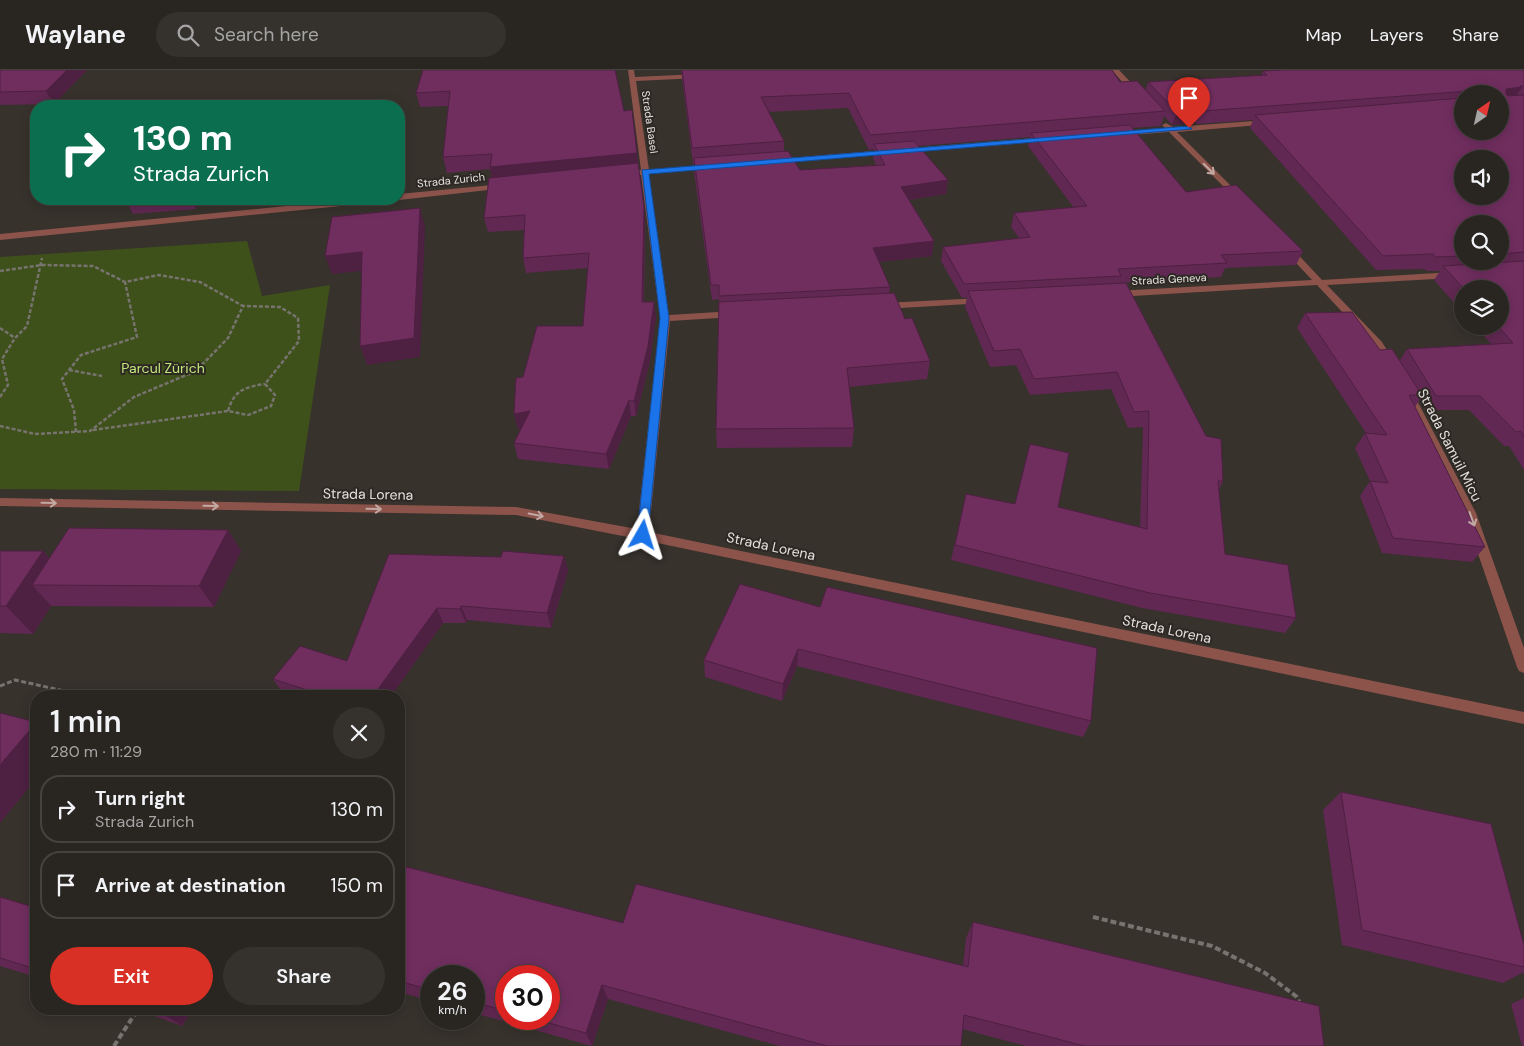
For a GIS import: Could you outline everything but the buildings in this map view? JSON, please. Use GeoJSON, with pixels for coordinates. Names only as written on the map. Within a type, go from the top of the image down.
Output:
{"type":"FeatureCollection","features":[{"type":"Feature","properties":{"kind":"street"},"geometry":{"type":"LineString","coordinates":[[1115,70],[1146,103]]}},
{"type":"Feature","properties":{"kind":"street"},"geometry":{"type":"LineString","coordinates":[[631,75],[708,76]]}},
{"type":"Feature","properties":{"kind":"street","name":"Strada Basel"},"geometry":{"type":"LineString","coordinates":[[631,75],[664,318],[643,535]]}},
{"type":"Feature","properties":{"kind":"street"},"geometry":{"type":"LineString","coordinates":[[1158,116],[1246,206]]}},
{"type":"Feature","properties":{"kind":"street"},"geometry":{"type":"LineString","coordinates":[[1110,134],[1277,121]]}},
{"type":"Feature","properties":{"kind":"street"},"geometry":{"type":"LineString","coordinates":[[764,162],[1051,139]]}},
{"type":"Feature","properties":{"kind":"street"},"geometry":{"type":"LineString","coordinates":[[616,175],[714,166]]}},
{"type":"Feature","properties":{"kind":"street","name":"Strada Zurich"},"geometry":{"type":"LineString","coordinates":[[405,196],[517,185]]}},
{"type":"Feature","properties":{"kind":"street"},"geometry":{"type":"LineString","coordinates":[[0,237],[321,205]]}},
{"type":"Feature","properties":{"kind":"street","name":"Strada Samuil Micu"},"geometry":{"type":"LineString","coordinates":[[1281,241],[1378,344],[1417,406],[1470,513],[1524,667]]}},
{"type":"Feature","properties":{"kind":"street","name":"Strada Geneva"},"geometry":{"type":"LineString","coordinates":[[1103,295],[1466,274]]}},
{"type":"Feature","properties":{"kind":"street"},"geometry":{"type":"LineString","coordinates":[[874,307],[994,301]]}},
{"type":"Feature","properties":{"kind":"street"},"geometry":{"type":"LineString","coordinates":[[664,318],[744,314]]}},
{"type":"Feature","properties":{"kind":"street","name":"Strada Lorena"},"geometry":{"type":"LineString","coordinates":[[0,502],[516,511],[643,535],[1524,718]]}},
{"type":"Feature","properties":{"kind":"path"},"geometry":{"type":"LineString","coordinates":[[0,271],[42,265],[93,266],[124,282],[159,275],[200,282],[243,306],[280,307],[298,318],[299,341],[265,384],[241,388],[231,396],[228,411]]}},
{"type":"Feature","properties":{"kind":"path"},"geometry":{"type":"LineString","coordinates":[[0,397],[8,385],[2,358],[15,338],[26,326],[42,265]]}},
{"type":"Feature","properties":{"kind":"path"},"geometry":{"type":"LineString","coordinates":[[76,432],[74,410],[62,379],[81,355],[137,337],[134,316],[124,282]]}},
{"type":"Feature","properties":{"kind":"path"},"geometry":{"type":"LineString","coordinates":[[90,431],[134,397],[196,372],[228,338],[243,306]]}},
{"type":"Feature","properties":{"kind":"path"},"geometry":{"type":"LineString","coordinates":[[0,328],[15,338]]}},
{"type":"Feature","properties":{"kind":"path"},"geometry":{"type":"LineString","coordinates":[[69,370],[102,376]]}},
{"type":"Feature","properties":{"kind":"path"},"geometry":{"type":"LineString","coordinates":[[0,426],[35,434],[90,431],[228,411],[248,415],[271,406],[275,395],[265,384]]}},
{"type":"Feature","properties":{"kind":"path"},"geometry":{"type":"LineString","coordinates":[[0,686],[15,680],[60,690]]}},
{"type":"Feature","properties":{"kind":"path"},"geometry":{"type":"LineString","coordinates":[[1093,917],[1212,946],[1265,973],[1297,997],[1301,1006]]}},
{"type":"Feature","properties":{"kind":"path"},"geometry":{"type":"LineString","coordinates":[[114,1046],[134,1015]]}},
{"type":"Feature","properties":{"kind":"green space","name":"Parcul Zürich"},"geometry":{"type":"Polygon","coordinates":[[[247,241],[262,296],[330,285],[299,491],[0,489],[0,257],[247,241]]]}},
{"type":"Feature","properties":{"kind":"route"},"geometry":{"type":"LineString","coordinates":[[643,535],[664,318],[645,172],[1189,128]]}}]}
